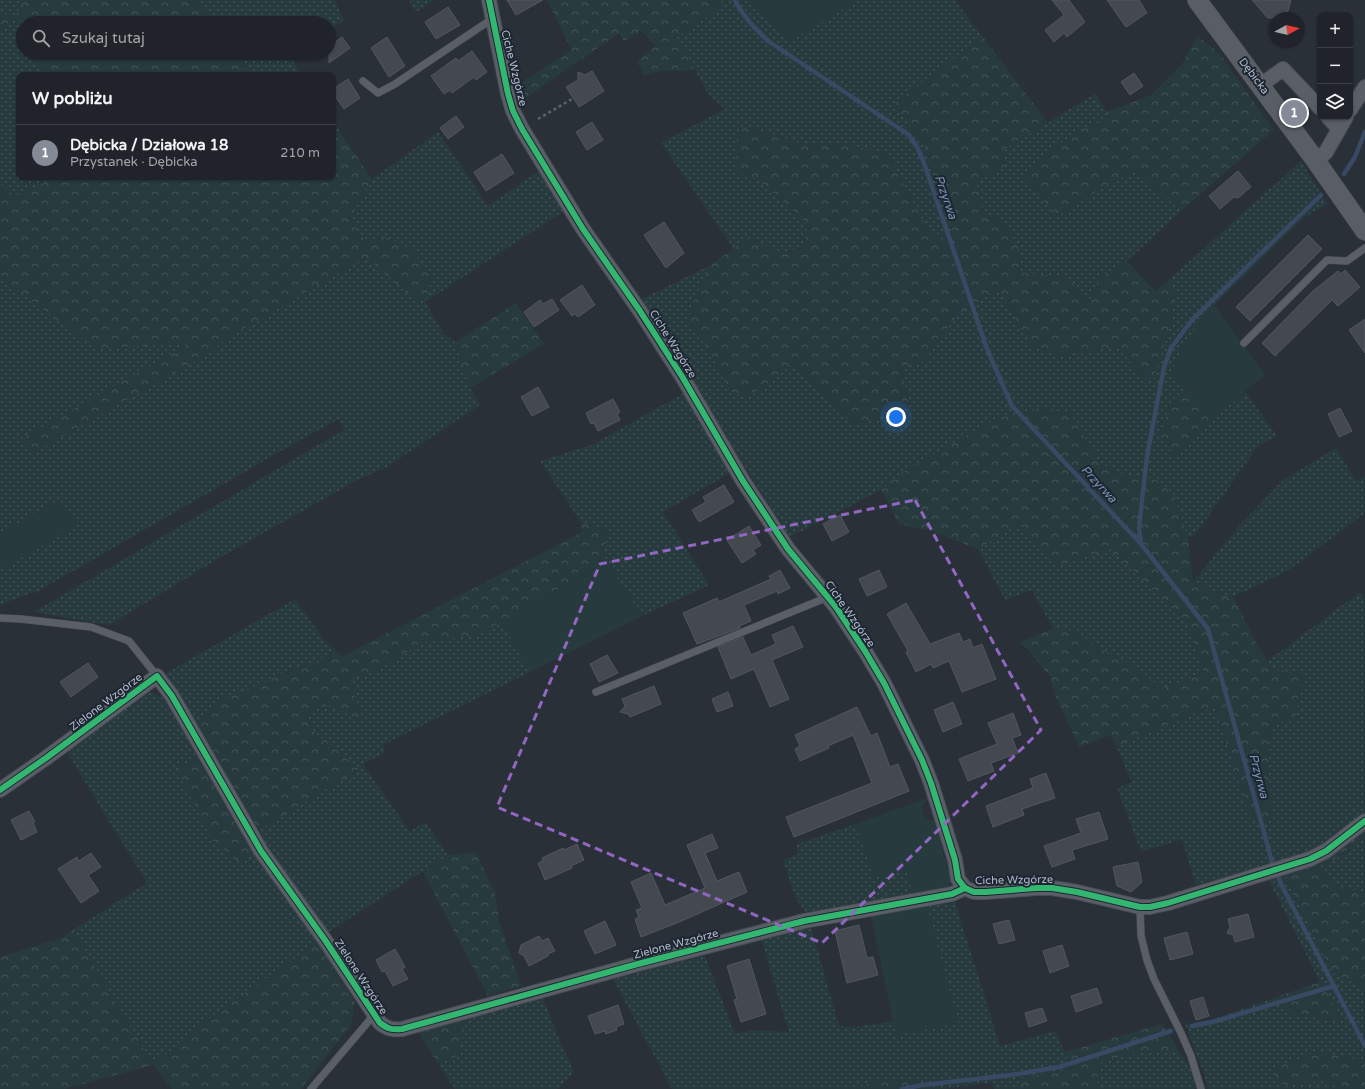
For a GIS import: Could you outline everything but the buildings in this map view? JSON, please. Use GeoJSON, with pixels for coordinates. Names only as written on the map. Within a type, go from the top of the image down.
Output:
{"type":"FeatureCollection","features":[{"type":"Feature","properties":{"kind":"street","name":"Ciche Wzgórze"},"geometry":{"type":"LineString","coordinates":[[489,0],[508,94],[513,111],[522,129],[583,228],[640,310],[683,378],[743,481],[788,549],[836,608],[865,651],[884,683],[922,760],[931,783],[955,860],[958,879],[965,888],[974,892],[1052,888],[1077,892],[1140,907],[1150,907],[1168,903],[1310,859],[1326,851],[1365,821]]}},
{"type":"Feature","properties":{"kind":"street","name":"Dębicka"},"geometry":{"type":"LineString","coordinates":[[1197,0],[1316,161],[1365,231]]}},
{"type":"Feature","properties":{"kind":"street"},"geometry":{"type":"LineString","coordinates":[[1260,85],[1283,69],[1317,105]]}},
{"type":"Feature","properties":{"kind":"street"},"geometry":{"type":"LineString","coordinates":[[1353,105],[1365,87]]}},
{"type":"Feature","properties":{"kind":"street"},"geometry":{"type":"LineString","coordinates":[[1316,161],[1326,152],[1342,123]]}},
{"type":"Feature","properties":{"kind":"street","name":"Zielone Wzgórze"},"geometry":{"type":"LineString","coordinates":[[0,790],[157,676],[172,696],[261,851],[325,940],[374,1015],[386,1028],[393,1030],[402,1029],[634,965],[804,921],[952,894],[965,888]]}},
{"type":"Feature","properties":{"kind":"lane"},"geometry":{"type":"LineString","coordinates":[[363,81],[378,93],[395,84],[492,19]]}},
{"type":"Feature","properties":{"kind":"lane"},"geometry":{"type":"LineString","coordinates":[[1244,343],[1327,260],[1347,261],[1365,248]]}},
{"type":"Feature","properties":{"kind":"lane"},"geometry":{"type":"LineString","coordinates":[[596,692],[828,597]]}},
{"type":"Feature","properties":{"kind":"lane"},"geometry":{"type":"LineString","coordinates":[[0,618],[91,627],[104,631],[129,641],[157,676]]}},
{"type":"Feature","properties":{"kind":"lane"},"geometry":{"type":"LineString","coordinates":[[1140,907],[1141,936],[1147,960],[1154,979],[1189,1050],[1201,1089]]}},
{"type":"Feature","properties":{"kind":"lane"},"geometry":{"type":"LineString","coordinates":[[311,1089],[374,1015]]}},
{"type":"Feature","properties":{"kind":"path"},"geometry":{"type":"LineString","coordinates":[[538,119],[572,99]]}},
{"type":"Feature","properties":{"kind":"highlighted area"},"geometry":{"type":"Polygon","coordinates":[[[915,500],[1041,730],[822,943],[497,807],[600,564],[915,500]]]}},
{"type":"Feature","properties":{"kind":"green space"},"geometry":{"type":"Polygon","coordinates":[[[0,0],[21,0],[24,7],[14,16],[16,20],[16,60],[36,60],[42,72],[16,72],[16,180],[53,180],[11,197],[0,181],[0,31],[13,16],[0,13],[0,0]]]}},
{"type":"Feature","properties":{"kind":"green space"},"geometry":{"type":"Polygon","coordinates":[[[21,0],[198,0],[209,16],[16,16],[16,20],[14,16],[0,31],[0,13],[14,15],[23,7],[21,0]]]}},
{"type":"Feature","properties":{"kind":"green space"},"geometry":{"type":"Polygon","coordinates":[[[198,0],[334,0],[344,20],[336,25],[336,16],[209,16],[198,0]]]}},
{"type":"Feature","properties":{"kind":"green space"},"geometry":{"type":"Polygon","coordinates":[[[409,0],[435,0],[416,12],[409,0]]]}},
{"type":"Feature","properties":{"kind":"green space"},"geometry":{"type":"Polygon","coordinates":[[[547,0],[721,0],[723,6],[677,37],[695,70],[655,72],[644,75],[637,62],[656,46],[641,31],[624,41],[619,33],[520,102],[516,86],[572,50],[547,0]]]}},
{"type":"Feature","properties":{"kind":"green space"},"geometry":{"type":"Polygon","coordinates":[[[721,0],[752,0],[757,9],[790,41],[858,0],[955,0],[983,37],[893,104],[924,144],[960,253],[924,223],[888,154],[842,143],[806,145],[744,125],[738,173],[758,179],[808,224],[803,247],[784,254],[749,238],[734,249],[661,143],[725,109],[708,94],[677,37],[723,6],[721,0]]]}},
{"type":"Feature","properties":{"kind":"green space"},"geometry":{"type":"Polygon","coordinates":[[[752,0],[858,0],[790,41],[757,9],[752,0]]]}},
{"type":"Feature","properties":{"kind":"green space"},"geometry":{"type":"Polygon","coordinates":[[[1197,36],[1218,52],[1274,130],[1181,211],[1135,171],[1094,193],[1056,217],[1024,176],[1053,147],[1108,115],[1106,112],[1151,95],[1182,64],[1197,36]]]}},
{"type":"Feature","properties":{"kind":"green space"},"geometry":{"type":"Polygon","coordinates":[[[983,37],[1048,123],[1003,150],[1005,166],[980,180],[976,188],[984,212],[1003,222],[1017,243],[1019,256],[1018,270],[1026,274],[1066,276],[1089,302],[1100,278],[1127,261],[1155,291],[1171,278],[1175,297],[1170,326],[1153,382],[1143,377],[1117,346],[1064,357],[1032,346],[998,289],[958,314],[924,361],[902,367],[909,407],[855,426],[793,364],[749,397],[729,391],[712,356],[688,319],[707,267],[749,238],[784,254],[803,248],[808,224],[758,179],[738,173],[735,143],[743,125],[806,145],[842,143],[888,154],[924,223],[960,253],[924,144],[893,104],[983,37]]]}},
{"type":"Feature","properties":{"kind":"green space"},"geometry":{"type":"Polygon","coordinates":[[[36,60],[240,60],[248,72],[42,72],[36,60]]]}},
{"type":"Feature","properties":{"kind":"green space"},"geometry":{"type":"Polygon","coordinates":[[[240,60],[293,60],[300,72],[248,72],[240,60]]]}},
{"type":"Feature","properties":{"kind":"green space"},"geometry":{"type":"Polygon","coordinates":[[[1095,94],[1109,115],[1053,147],[1056,217],[1094,193],[1135,171],[1181,211],[1127,261],[1100,278],[1089,303],[1066,276],[1026,274],[1018,270],[1019,256],[1003,222],[984,212],[976,188],[979,180],[1005,166],[1003,150],[1095,94]]]}},
{"type":"Feature","properties":{"kind":"green space"},"geometry":{"type":"Polygon","coordinates":[[[336,126],[341,133],[336,138],[336,126]]]}},
{"type":"Feature","properties":{"kind":"green space"},"geometry":{"type":"Polygon","coordinates":[[[438,132],[488,206],[539,171],[564,211],[425,302],[444,334],[455,342],[470,388],[480,405],[385,468],[359,479],[228,553],[109,625],[34,612],[344,430],[339,419],[35,593],[30,593],[0,605],[0,570],[78,525],[59,500],[0,533],[0,277],[190,344],[22,438],[31,452],[47,445],[213,351],[221,342],[366,257],[412,296],[385,237],[366,242],[350,219],[372,179],[438,132]]]}},
{"type":"Feature","properties":{"kind":"green space"},"geometry":{"type":"Polygon","coordinates":[[[341,133],[372,179],[350,219],[366,242],[385,237],[412,249],[432,278],[425,302],[412,297],[366,257],[221,342],[213,351],[47,445],[30,452],[22,438],[189,344],[95,348],[0,277],[0,181],[11,196],[52,180],[336,180],[336,138],[341,133]]]}},
{"type":"Feature","properties":{"kind":"green space"},"geometry":{"type":"Polygon","coordinates":[[[1301,161],[1327,204],[1305,217],[1214,305],[1185,342],[1171,372],[1188,389],[1171,401],[1175,456],[1216,416],[1246,392],[1277,436],[1259,445],[1195,535],[1188,537],[1175,497],[1155,479],[1118,474],[1099,462],[1069,411],[903,472],[881,490],[790,537],[640,300],[707,267],[688,319],[712,356],[729,391],[749,397],[793,364],[855,426],[909,407],[902,367],[924,361],[958,314],[998,289],[1032,346],[1064,357],[1117,346],[1141,375],[1153,382],[1170,326],[1175,297],[1171,278],[1301,161]]]}},
{"type":"Feature","properties":{"kind":"green space"},"geometry":{"type":"Polygon","coordinates":[[[516,303],[544,344],[470,388],[455,342],[516,303]]]}},
{"type":"Feature","properties":{"kind":"green space"},"geometry":{"type":"Polygon","coordinates":[[[1214,305],[1265,375],[1216,416],[1171,372],[1185,342],[1214,305]]]}},
{"type":"Feature","properties":{"kind":"green space"},"geometry":{"type":"Polygon","coordinates":[[[1188,389],[1216,416],[1175,457],[1160,434],[1171,401],[1188,389]]]}},
{"type":"Feature","properties":{"kind":"green space"},"geometry":{"type":"Polygon","coordinates":[[[684,393],[730,473],[663,512],[709,585],[642,616],[602,553],[609,530],[581,523],[540,461],[592,445],[684,393]]]}},
{"type":"Feature","properties":{"kind":"green space"},"geometry":{"type":"Polygon","coordinates":[[[1041,408],[1069,411],[1099,462],[1118,474],[1155,479],[1175,497],[1188,537],[1193,582],[1216,592],[1233,597],[1259,648],[1273,669],[1305,674],[1295,721],[1272,723],[1267,772],[1274,818],[1251,821],[1215,706],[1116,746],[1111,735],[1079,747],[1056,697],[1050,677],[1029,651],[1019,642],[1053,629],[1079,631],[1091,643],[1139,669],[1162,689],[1204,673],[1187,622],[1110,549],[1056,565],[1020,523],[978,549],[931,531],[899,524],[881,490],[903,472],[995,419],[1041,408]]]}},
{"type":"Feature","properties":{"kind":"green space"},"geometry":{"type":"Polygon","coordinates":[[[1336,448],[1356,481],[1365,476],[1365,513],[1289,570],[1233,597],[1216,592],[1193,582],[1238,527],[1283,480],[1336,448]]]}},
{"type":"Feature","properties":{"kind":"green space"},"geometry":{"type":"Polygon","coordinates":[[[60,500],[78,525],[0,570],[0,533],[60,500]]]}},
{"type":"Feature","properties":{"kind":"green space"},"geometry":{"type":"Polygon","coordinates":[[[581,523],[609,530],[597,567],[480,634],[424,642],[380,668],[352,679],[359,710],[365,722],[327,705],[306,714],[312,730],[359,769],[256,832],[197,727],[218,701],[338,652],[343,656],[582,532],[581,523]]]}},
{"type":"Feature","properties":{"kind":"green space"},"geometry":{"type":"Polygon","coordinates":[[[1020,523],[1056,565],[1110,549],[1187,622],[1204,673],[1162,689],[1139,669],[1091,643],[1079,631],[1053,629],[1032,590],[1005,600],[978,549],[1020,523]]]}},
{"type":"Feature","properties":{"kind":"green space"},"geometry":{"type":"Polygon","coordinates":[[[602,553],[642,616],[530,672],[501,622],[597,567],[602,553]]]}},
{"type":"Feature","properties":{"kind":"green space"},"geometry":{"type":"Polygon","coordinates":[[[1360,592],[1365,599],[1365,813],[1346,831],[1317,850],[1196,885],[1182,840],[1141,851],[1117,788],[1132,782],[1116,746],[1215,706],[1251,820],[1274,818],[1267,772],[1272,723],[1305,674],[1273,669],[1268,661],[1360,592]]]}},
{"type":"Feature","properties":{"kind":"green space"},"geometry":{"type":"Polygon","coordinates":[[[295,599],[325,641],[338,652],[280,675],[197,727],[163,675],[295,599]]]}},
{"type":"Feature","properties":{"kind":"green space"},"geometry":{"type":"Polygon","coordinates":[[[501,622],[530,672],[383,745],[385,752],[364,764],[410,831],[425,822],[448,855],[327,933],[256,832],[359,769],[312,730],[306,714],[327,704],[365,721],[359,710],[352,679],[380,668],[424,642],[480,634],[501,622]]]}},
{"type":"Feature","properties":{"kind":"green space"},"geometry":{"type":"Polygon","coordinates":[[[148,691],[161,696],[172,710],[198,759],[175,767],[252,848],[317,943],[215,1014],[153,1065],[73,930],[147,883],[68,754],[71,748],[148,691]]]}},
{"type":"Feature","properties":{"kind":"green space"},"geometry":{"type":"Polygon","coordinates":[[[198,759],[252,848],[241,864],[213,841],[175,767],[198,759]]]}},
{"type":"Feature","properties":{"kind":"green space"},"geometry":{"type":"Polygon","coordinates":[[[928,798],[922,808],[925,819],[934,820],[951,880],[947,889],[913,896],[907,871],[874,876],[855,824],[928,798]]]}},
{"type":"Feature","properties":{"kind":"green space"},"geometry":{"type":"Polygon","coordinates":[[[855,824],[874,876],[907,871],[913,896],[807,914],[796,899],[783,860],[798,854],[797,844],[855,824]]]}},
{"type":"Feature","properties":{"kind":"green space"},"geometry":{"type":"Polygon","coordinates":[[[1365,830],[1342,855],[1316,868],[1338,885],[1365,894],[1365,988],[1332,973],[1284,873],[1344,845],[1365,830]]]}},
{"type":"Feature","properties":{"kind":"green space"},"geometry":{"type":"Polygon","coordinates":[[[1365,831],[1365,894],[1338,885],[1316,868],[1342,855],[1365,831]]]}},
{"type":"Feature","properties":{"kind":"green space"},"geometry":{"type":"Polygon","coordinates":[[[476,852],[495,893],[499,921],[521,986],[488,996],[423,872],[448,855],[476,852]]]}},
{"type":"Feature","properties":{"kind":"green space"},"geometry":{"type":"Polygon","coordinates":[[[1284,873],[1332,973],[1365,988],[1365,1062],[1363,1059],[1314,1052],[1284,1086],[1321,1081],[1346,1089],[1208,1089],[1185,1024],[1211,1020],[1276,997],[1295,1015],[1343,1021],[1320,982],[1269,881],[1270,876],[1284,873]]]}},
{"type":"Feature","properties":{"kind":"green space"},"geometry":{"type":"Polygon","coordinates":[[[955,902],[1000,1046],[1056,1031],[1071,1069],[1022,1078],[1023,1089],[994,1089],[993,1082],[933,1089],[911,1079],[882,1079],[852,1089],[672,1089],[613,979],[705,956],[735,1034],[752,1030],[789,1032],[761,939],[811,927],[839,1026],[855,1027],[894,1021],[896,1035],[958,1023],[927,906],[955,902]]]}},
{"type":"Feature","properties":{"kind":"green space"},"geometry":{"type":"Polygon","coordinates":[[[927,906],[958,1023],[896,1035],[871,915],[927,906]]]}},
{"type":"Feature","properties":{"kind":"green space"},"geometry":{"type":"Polygon","coordinates":[[[73,930],[153,1065],[65,1089],[0,1089],[0,957],[61,938],[73,930]]]}},
{"type":"Feature","properties":{"kind":"green space"},"geometry":{"type":"Polygon","coordinates":[[[317,943],[355,1002],[351,1025],[301,1089],[172,1089],[153,1065],[215,1014],[317,943]]]}},
{"type":"Feature","properties":{"kind":"green space"},"geometry":{"type":"Polygon","coordinates":[[[1320,982],[1344,1021],[1295,1015],[1276,997],[1320,982]]]}},
{"type":"Feature","properties":{"kind":"green space"},"geometry":{"type":"Polygon","coordinates":[[[542,995],[574,1072],[557,1089],[455,1089],[438,1064],[457,1056],[467,1019],[542,995]]]}},
{"type":"Feature","properties":{"kind":"green space"},"geometry":{"type":"Polygon","coordinates":[[[467,1019],[457,1056],[438,1064],[418,1032],[467,1019]]]}},
{"type":"Feature","properties":{"kind":"green space"},"geometry":{"type":"Polygon","coordinates":[[[1162,1024],[1179,1051],[1145,1051],[1100,1062],[1097,1089],[1023,1089],[1021,1078],[1071,1069],[1065,1052],[1162,1024]]]}},
{"type":"Feature","properties":{"kind":"green space"},"geometry":{"type":"Polygon","coordinates":[[[1145,1051],[1179,1051],[1193,1073],[1195,1089],[1097,1089],[1100,1062],[1145,1051]]]}},
{"type":"Feature","properties":{"kind":"green space"},"geometry":{"type":"Polygon","coordinates":[[[1314,1052],[1363,1059],[1365,1062],[1365,1089],[1345,1089],[1321,1081],[1284,1086],[1271,1069],[1314,1052]]]}},
{"type":"Feature","properties":{"kind":"green space"},"geometry":{"type":"Polygon","coordinates":[[[882,1079],[911,1079],[933,1089],[852,1089],[882,1079]]]}},
{"type":"Feature","properties":{"kind":"waterway","name":"Przyrwa"},"geometry":{"type":"LineString","coordinates":[[735,0],[754,27],[768,41],[909,135],[917,147],[924,163],[987,349],[1012,406],[1141,544],[1208,629],[1271,858],[1281,884],[1365,1046]]}},
{"type":"Feature","properties":{"kind":"waterway"},"geometry":{"type":"LineString","coordinates":[[1344,174],[1355,157],[1365,132]]}},
{"type":"Feature","properties":{"kind":"waterway"},"geometry":{"type":"LineString","coordinates":[[1141,544],[1139,527],[1147,456],[1164,367],[1171,348],[1192,320],[1321,195]]}},
{"type":"Feature","properties":{"kind":"waterway"},"geometry":{"type":"LineString","coordinates":[[1192,1026],[1216,1021],[1334,986]]}},
{"type":"Feature","properties":{"kind":"waterway"},"geometry":{"type":"LineString","coordinates":[[902,1089],[923,1085],[1011,1075],[1059,1067],[1171,1031]]}},
{"type":"Feature","properties":{"kind":"cycle path"},"geometry":{"type":"LineString","coordinates":[[489,0],[508,94],[513,111],[522,129],[583,229],[640,311],[683,378],[743,481],[788,549],[836,607],[884,683],[922,760],[931,783],[955,860],[958,879],[965,888],[974,892],[1052,888],[1077,892],[1140,907],[1150,907],[1168,903],[1310,859],[1326,851],[1365,821]]}},
{"type":"Feature","properties":{"kind":"cycle path"},"geometry":{"type":"LineString","coordinates":[[0,790],[157,676],[172,696],[261,851],[325,940],[380,1023],[393,1029],[402,1029],[634,965],[804,921],[952,894],[965,888]]}},
{"type":"Feature","properties":{"kind":"place","name":"Dębicka / Działowa 18"},"geometry":{"type":"Point","coordinates":[1294,113]}}]}
